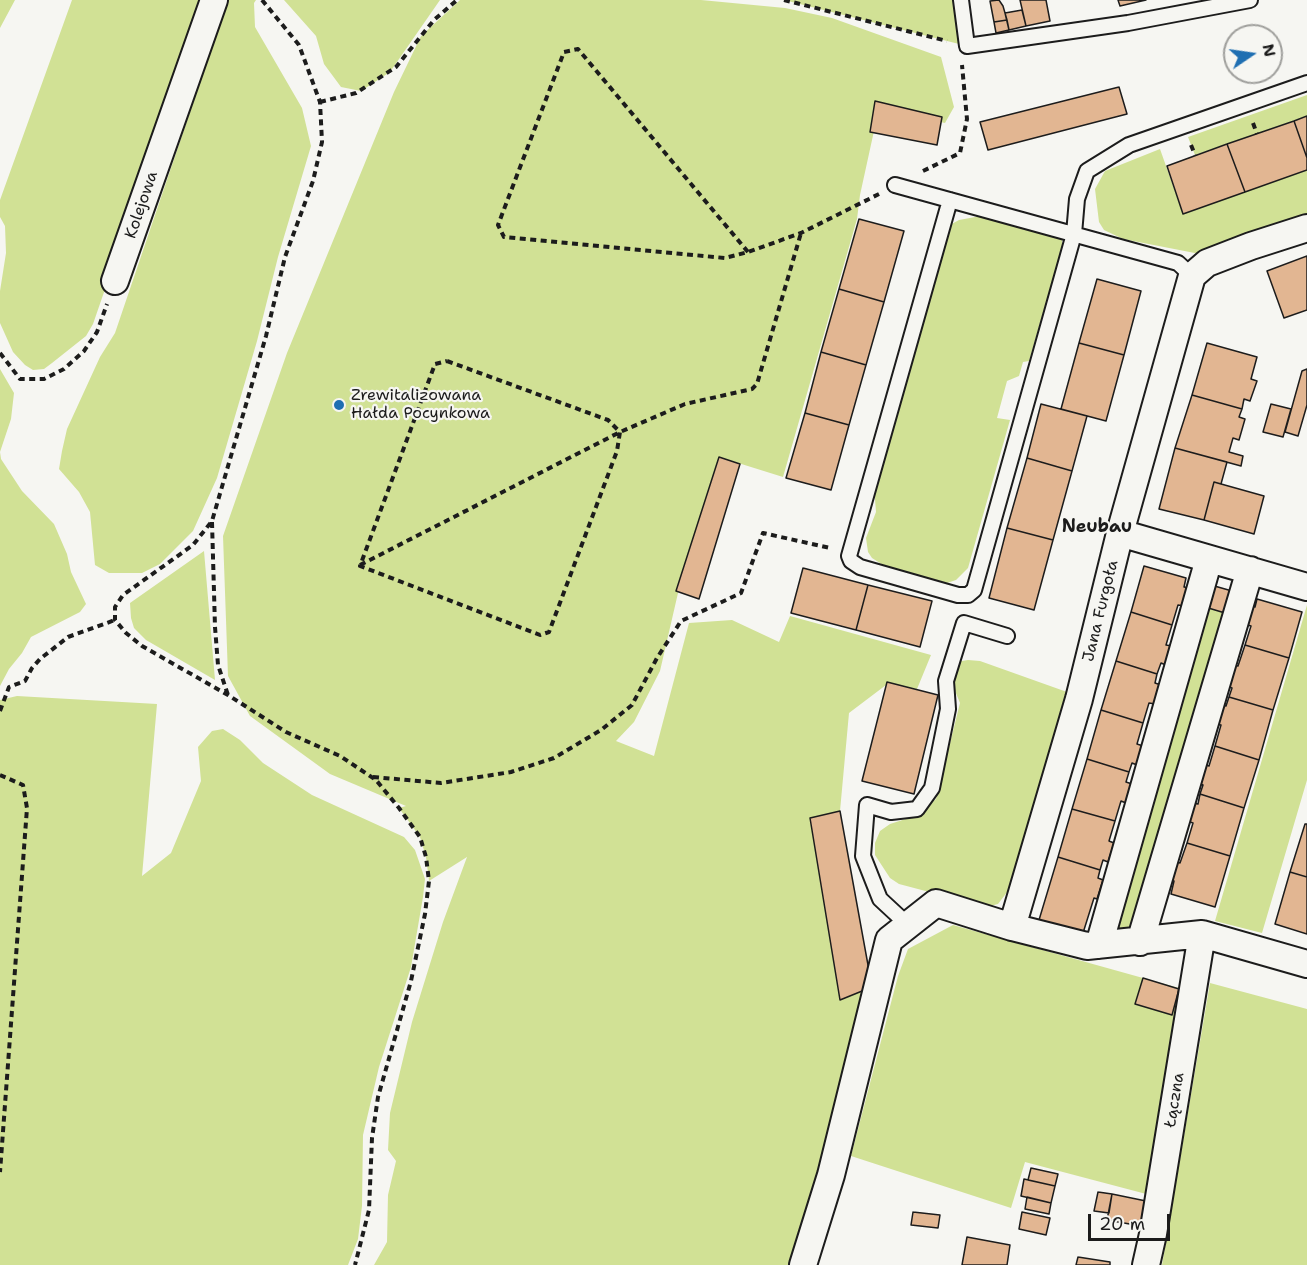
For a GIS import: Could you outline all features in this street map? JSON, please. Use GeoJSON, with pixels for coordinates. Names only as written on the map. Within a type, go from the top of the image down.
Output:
{"type":"FeatureCollection","features":[{"type":"Feature","properties":{"kind":"street","name":"Kolejowa"},"geometry":{"type":"LineString","coordinates":[[115,281],[214,0]]}},
{"type":"Feature","properties":{"kind":"street"},"geometry":{"type":"LineString","coordinates":[[1192,276],[1207,263],[1307,228]]}},
{"type":"Feature","properties":{"kind":"street","name":"Jana Furgoła"},"geometry":{"type":"LineString","coordinates":[[1012,927],[1079,699],[1120,533],[1192,276]]}},
{"type":"Feature","properties":{"kind":"street"},"geometry":{"type":"LineString","coordinates":[[1120,533],[1307,587]]}},
{"type":"Feature","properties":{"kind":"street"},"geometry":{"type":"LineString","coordinates":[[1099,945],[1209,559]]}},
{"type":"Feature","properties":{"kind":"street"},"geometry":{"type":"LineString","coordinates":[[1140,942],[1250,570]]}},
{"type":"Feature","properties":{"kind":"street"},"geometry":{"type":"LineString","coordinates":[[803,1265],[831,1176],[889,940],[936,903],[1012,927],[1088,946],[1202,934],[1307,964]]}},
{"type":"Feature","properties":{"kind":"street","name":"Łączna"},"geometry":{"type":"LineString","coordinates":[[1146,1265],[1202,934]]}},
{"type":"Feature","properties":{"kind":"lane"},"geometry":{"type":"LineString","coordinates":[[961,0],[967,46],[1128,22],[1250,0]]}},
{"type":"Feature","properties":{"kind":"lane"},"geometry":{"type":"LineString","coordinates":[[950,200],[849,556],[851,561],[860,567],[958,595],[968,595],[974,590],[1074,234],[1077,199],[1088,171],[1129,145],[1307,83]]}},
{"type":"Feature","properties":{"kind":"lane"},"geometry":{"type":"LineString","coordinates":[[895,185],[1178,262],[1192,276]]}},
{"type":"Feature","properties":{"kind":"lane"},"geometry":{"type":"LineString","coordinates":[[908,925],[880,899],[863,856],[867,805],[891,812],[917,809],[932,788],[948,709],[946,681],[964,623],[1007,636]]}},
{"type":"Feature","properties":{"kind":"path"},"geometry":{"type":"LineString","coordinates":[[228,695],[218,665],[212,521],[266,336],[285,257],[313,182],[322,142],[320,102],[299,45],[262,0]]}},
{"type":"Feature","properties":{"kind":"path"},"geometry":{"type":"LineString","coordinates":[[320,102],[356,93],[396,67],[434,20],[457,0]]}},
{"type":"Feature","properties":{"kind":"path"},"geometry":{"type":"LineString","coordinates":[[783,0],[967,46]]}},
{"type":"Feature","properties":{"kind":"path"},"geometry":{"type":"LineString","coordinates":[[748,252],[578,49],[564,52],[498,225],[504,237],[725,258],[748,252],[801,233],[960,153],[967,119],[962,68]]}},
{"type":"Feature","properties":{"kind":"path"},"geometry":{"type":"LineString","coordinates":[[360,566],[620,432],[685,404],[752,389],[757,384],[801,233]]}},
{"type":"Feature","properties":{"kind":"path"},"geometry":{"type":"LineString","coordinates":[[0,353],[20,379],[44,379],[64,369],[84,351],[97,332],[115,281]]}},
{"type":"Feature","properties":{"kind":"path"},"geometry":{"type":"LineString","coordinates":[[360,566],[435,364],[447,361],[501,380],[608,420],[620,432]]}},
{"type":"Feature","properties":{"kind":"path"},"geometry":{"type":"LineString","coordinates":[[360,566],[540,635],[549,632],[617,450],[620,432]]}},
{"type":"Feature","properties":{"kind":"path"},"geometry":{"type":"LineString","coordinates":[[212,521],[194,545],[123,595],[115,607],[115,620],[142,646],[228,695],[286,732],[340,756],[372,777],[420,837],[426,857],[429,881],[425,914],[411,981],[378,1098],[372,1138],[369,1210],[356,1265]]}},
{"type":"Feature","properties":{"kind":"path"},"geometry":{"type":"LineString","coordinates":[[372,777],[441,783],[511,772],[554,758],[601,730],[632,705],[657,658],[681,621],[741,593],[763,533],[849,552]]}},
{"type":"Feature","properties":{"kind":"path"},"geometry":{"type":"LineString","coordinates":[[0,711],[9,687],[25,681],[40,659],[68,637],[115,620]]}},
{"type":"Feature","properties":{"kind":"path"},"geometry":{"type":"LineString","coordinates":[[0,775],[23,784],[27,808],[0,1172]]}},
{"type":"Feature","properties":{"kind":"green space"},"geometry":{"type":"Polygon","coordinates":[[[0,0],[15,0],[0,28],[0,0]]]}},
{"type":"Feature","properties":{"kind":"green space"},"geometry":{"type":"Polygon","coordinates":[[[72,0],[205,0],[93,324],[86,336],[52,363],[44,369],[33,370],[13,352],[0,323],[0,291],[6,253],[5,226],[0,217],[0,200],[72,0]]]}},
{"type":"Feature","properties":{"kind":"green space"},"geometry":{"type":"Polygon","coordinates":[[[228,0],[256,0],[254,3],[255,27],[302,108],[311,146],[217,478],[193,531],[160,564],[142,573],[109,573],[95,565],[90,512],[79,492],[59,469],[62,451],[67,429],[100,357],[115,333],[228,0]]]}},
{"type":"Feature","properties":{"kind":"green space"},"geometry":{"type":"Polygon","coordinates":[[[284,0],[440,0],[390,72],[361,91],[341,87],[324,64],[316,36],[284,0]]]}},
{"type":"Feature","properties":{"kind":"green space"},"geometry":{"type":"Polygon","coordinates":[[[460,0],[701,0],[785,8],[832,18],[941,57],[954,107],[945,123],[879,108],[857,219],[783,477],[719,457],[678,593],[660,671],[634,722],[616,741],[654,756],[689,623],[732,620],[779,642],[790,616],[931,655],[917,689],[886,685],[849,713],[840,811],[810,818],[840,1000],[872,987],[823,1174],[788,1265],[374,1265],[387,1242],[388,1195],[396,1161],[388,1150],[390,1113],[412,1022],[443,922],[467,857],[429,881],[426,857],[420,837],[399,808],[406,806],[330,774],[250,716],[228,676],[223,536],[287,353],[394,92],[421,36],[460,0]]]}},
{"type":"Feature","properties":{"kind":"green space"},"geometry":{"type":"Polygon","coordinates":[[[784,0],[961,0],[967,46],[784,0]]]}},
{"type":"Feature","properties":{"kind":"green space"},"geometry":{"type":"Polygon","coordinates":[[[1307,95],[1307,116],[1195,155],[1188,137],[1307,95]]]}},
{"type":"Feature","properties":{"kind":"green space"},"geometry":{"type":"Polygon","coordinates":[[[1160,149],[1183,214],[1307,170],[1307,229],[1205,255],[1123,239],[1104,230],[1099,222],[1095,189],[1105,171],[1160,149]]]}},
{"type":"Feature","properties":{"kind":"green space"},"geometry":{"type":"Polygon","coordinates":[[[986,215],[1057,236],[1062,240],[1062,247],[1029,361],[1023,362],[1019,376],[1007,381],[997,418],[1010,420],[968,568],[956,580],[947,583],[883,565],[872,558],[868,552],[866,538],[876,512],[873,474],[948,226],[959,220],[986,215]]]}},
{"type":"Feature","properties":{"kind":"green space"},"geometry":{"type":"Polygon","coordinates":[[[0,369],[14,393],[11,419],[0,452],[0,369]]]}},
{"type":"Feature","properties":{"kind":"green space"},"geometry":{"type":"Polygon","coordinates":[[[0,452],[1,459],[22,491],[54,524],[67,554],[71,572],[86,604],[80,612],[31,637],[0,686],[0,452]]]}},
{"type":"Feature","properties":{"kind":"green space"},"geometry":{"type":"Polygon","coordinates":[[[204,551],[215,680],[146,640],[134,628],[131,618],[130,603],[204,551]]]}},
{"type":"Feature","properties":{"kind":"green space"},"geometry":{"type":"Polygon","coordinates":[[[1307,605],[1307,780],[1262,933],[1215,921],[1307,605]]]}},
{"type":"Feature","properties":{"kind":"green space"},"geometry":{"type":"Polygon","coordinates":[[[1205,607],[1225,613],[1140,942],[1099,945],[1205,607]]]}},
{"type":"Feature","properties":{"kind":"green space"},"geometry":{"type":"Polygon","coordinates":[[[980,661],[1067,692],[1011,887],[998,904],[986,907],[899,884],[890,878],[875,855],[875,843],[880,831],[890,824],[915,816],[936,799],[960,703],[951,681],[956,662],[980,661]]]}},
{"type":"Feature","properties":{"kind":"green space"},"geometry":{"type":"Polygon","coordinates":[[[17,696],[157,704],[142,876],[171,853],[201,781],[198,747],[212,731],[223,729],[240,740],[263,763],[312,795],[404,837],[415,850],[425,879],[423,897],[411,967],[379,1067],[363,1135],[362,1206],[358,1239],[348,1265],[0,1265],[0,700],[17,696]]]}},
{"type":"Feature","properties":{"kind":"green space"},"geometry":{"type":"Polygon","coordinates":[[[953,925],[1186,990],[1150,1195],[1025,1162],[1011,1208],[851,1156],[898,976],[908,949],[953,925]]]}},
{"type":"Feature","properties":{"kind":"green space"},"geometry":{"type":"Polygon","coordinates":[[[1210,983],[1307,1009],[1307,1265],[1162,1265],[1210,983]]]}},
{"type":"Feature","properties":{"kind":"building"},"geometry":{"type":"Polygon","coordinates":[[[999,0],[1007,20],[994,22],[990,1],[999,0]]]}},
{"type":"Feature","properties":{"kind":"building"},"geometry":{"type":"Polygon","coordinates":[[[1020,0],[1046,0],[1050,21],[1026,26],[1020,0]]]}},
{"type":"Feature","properties":{"kind":"building"},"geometry":{"type":"Polygon","coordinates":[[[1118,0],[1146,0],[1120,6],[1118,0]]]}},
{"type":"Feature","properties":{"kind":"building"},"geometry":{"type":"Polygon","coordinates":[[[1022,10],[1026,26],[1009,30],[1005,13],[1022,10]]]}},
{"type":"Feature","properties":{"kind":"building"},"geometry":{"type":"Polygon","coordinates":[[[1007,20],[1009,30],[996,33],[994,22],[1007,20]]]}},
{"type":"Feature","properties":{"kind":"building"},"geometry":{"type":"Polygon","coordinates":[[[1119,87],[1127,114],[988,150],[980,122],[1119,87]]]}},
{"type":"Feature","properties":{"kind":"building"},"geometry":{"type":"Polygon","coordinates":[[[875,101],[942,117],[937,145],[870,132],[875,101]]]}},
{"type":"Feature","properties":{"kind":"building"},"geometry":{"type":"Polygon","coordinates":[[[1307,116],[1307,158],[1294,121],[1307,116]]]}},
{"type":"Feature","properties":{"kind":"building"},"geometry":{"type":"Polygon","coordinates":[[[1294,121],[1307,158],[1307,170],[1245,192],[1227,144],[1294,121]]]}},
{"type":"Feature","properties":{"kind":"building"},"geometry":{"type":"Polygon","coordinates":[[[1227,144],[1245,192],[1183,214],[1167,166],[1227,144]]]}},
{"type":"Feature","properties":{"kind":"building"},"geometry":{"type":"Polygon","coordinates":[[[859,219],[904,231],[884,302],[839,289],[859,219]]]}},
{"type":"Feature","properties":{"kind":"building"},"geometry":{"type":"Polygon","coordinates":[[[1307,256],[1307,310],[1284,318],[1267,271],[1307,256]]]}},
{"type":"Feature","properties":{"kind":"building"},"geometry":{"type":"Polygon","coordinates":[[[1097,279],[1141,291],[1124,355],[1079,343],[1097,279]]]}},
{"type":"Feature","properties":{"kind":"building"},"geometry":{"type":"Polygon","coordinates":[[[839,289],[884,302],[866,365],[821,352],[839,289]]]}},
{"type":"Feature","properties":{"kind":"building"},"geometry":{"type":"Polygon","coordinates":[[[1079,343],[1124,355],[1106,421],[1061,409],[1079,343]]]}},
{"type":"Feature","properties":{"kind":"building"},"geometry":{"type":"Polygon","coordinates":[[[1207,343],[1257,357],[1251,379],[1257,381],[1250,401],[1244,399],[1242,409],[1192,395],[1207,343]]]}},
{"type":"Feature","properties":{"kind":"building"},"geometry":{"type":"Polygon","coordinates":[[[821,352],[866,365],[849,425],[805,413],[821,352]]]}},
{"type":"Feature","properties":{"kind":"building"},"geometry":{"type":"Polygon","coordinates":[[[1307,369],[1307,405],[1298,436],[1285,432],[1302,371],[1307,369]]]}},
{"type":"Feature","properties":{"kind":"building"},"geometry":{"type":"Polygon","coordinates":[[[1192,395],[1242,409],[1239,417],[1245,419],[1239,440],[1233,438],[1229,452],[1243,456],[1241,466],[1175,448],[1192,395]]]}},
{"type":"Feature","properties":{"kind":"building"},"geometry":{"type":"Polygon","coordinates":[[[1041,404],[1087,416],[1072,471],[1027,458],[1041,404]]]}},
{"type":"Feature","properties":{"kind":"building"},"geometry":{"type":"Polygon","coordinates":[[[1271,404],[1291,409],[1283,437],[1263,432],[1271,404]]]}},
{"type":"Feature","properties":{"kind":"building"},"geometry":{"type":"Polygon","coordinates":[[[805,413],[849,425],[831,490],[786,478],[805,413]]]}},
{"type":"Feature","properties":{"kind":"building"},"geometry":{"type":"Polygon","coordinates":[[[1175,448],[1227,462],[1221,484],[1214,482],[1204,520],[1159,509],[1175,448]]]}},
{"type":"Feature","properties":{"kind":"building"},"geometry":{"type":"Polygon","coordinates":[[[719,457],[740,464],[699,599],[676,591],[719,457]]]}},
{"type":"Feature","properties":{"kind":"building"},"geometry":{"type":"Polygon","coordinates":[[[1027,458],[1072,471],[1053,540],[1007,528],[1027,458]]]}},
{"type":"Feature","properties":{"kind":"building"},"geometry":{"type":"Polygon","coordinates":[[[1214,482],[1264,496],[1254,534],[1204,520],[1214,482]]]}},
{"type":"Feature","properties":{"kind":"building"},"geometry":{"type":"Polygon","coordinates":[[[1007,528],[1053,540],[1034,610],[989,598],[1007,528]]]}},
{"type":"Feature","properties":{"kind":"building"},"geometry":{"type":"Polygon","coordinates":[[[1144,566],[1186,578],[1184,587],[1189,588],[1184,606],[1178,605],[1172,625],[1131,612],[1144,566]]]}},
{"type":"Feature","properties":{"kind":"building"},"geometry":{"type":"Polygon","coordinates":[[[803,568],[868,585],[856,630],[791,613],[803,568]]]}},
{"type":"Feature","properties":{"kind":"building"},"geometry":{"type":"Polygon","coordinates":[[[868,585],[932,601],[920,647],[856,630],[868,585]]]}},
{"type":"Feature","properties":{"kind":"building"},"geometry":{"type":"Polygon","coordinates":[[[1211,585],[1232,591],[1225,613],[1205,607],[1211,585]]]}},
{"type":"Feature","properties":{"kind":"building"},"geometry":{"type":"Polygon","coordinates":[[[1257,599],[1302,612],[1289,658],[1245,645],[1251,626],[1244,624],[1249,606],[1255,607],[1257,599]]]}},
{"type":"Feature","properties":{"kind":"building"},"geometry":{"type":"Polygon","coordinates":[[[1131,612],[1172,625],[1166,645],[1172,646],[1166,665],[1161,663],[1157,674],[1116,661],[1131,612]]]}},
{"type":"Feature","properties":{"kind":"building"},"geometry":{"type":"Polygon","coordinates":[[[1245,645],[1289,658],[1273,710],[1229,697],[1232,688],[1226,686],[1232,665],[1238,666],[1245,645]]]}},
{"type":"Feature","properties":{"kind":"building"},"geometry":{"type":"Polygon","coordinates":[[[1116,661],[1157,674],[1155,683],[1161,685],[1155,704],[1149,703],[1143,723],[1101,710],[1116,661]]]}},
{"type":"Feature","properties":{"kind":"building"},"geometry":{"type":"Polygon","coordinates":[[[887,682],[938,695],[914,794],[862,781],[887,682]]]}},
{"type":"Feature","properties":{"kind":"building"},"geometry":{"type":"Polygon","coordinates":[[[1229,697],[1273,710],[1259,760],[1215,746],[1221,725],[1215,724],[1220,704],[1226,706],[1229,697]]]}},
{"type":"Feature","properties":{"kind":"building"},"geometry":{"type":"Polygon","coordinates":[[[1101,710],[1143,723],[1137,744],[1143,746],[1137,765],[1132,763],[1129,772],[1087,759],[1101,710]]]}},
{"type":"Feature","properties":{"kind":"building"},"geometry":{"type":"Polygon","coordinates":[[[1215,746],[1259,760],[1244,808],[1200,794],[1203,785],[1198,783],[1203,764],[1209,766],[1215,746]]]}},
{"type":"Feature","properties":{"kind":"building"},"geometry":{"type":"Polygon","coordinates":[[[1087,759],[1129,772],[1126,782],[1132,784],[1126,803],[1121,801],[1115,821],[1072,809],[1087,759]]]}},
{"type":"Feature","properties":{"kind":"building"},"geometry":{"type":"Polygon","coordinates":[[[1200,794],[1244,808],[1230,856],[1187,843],[1193,823],[1187,821],[1192,803],[1198,804],[1200,794]]]}},
{"type":"Feature","properties":{"kind":"building"},"geometry":{"type":"Polygon","coordinates":[[[1072,809],[1115,821],[1109,841],[1114,843],[1108,862],[1103,860],[1100,870],[1058,857],[1072,809]]]}},
{"type":"Feature","properties":{"kind":"building"},"geometry":{"type":"Polygon","coordinates":[[[840,811],[872,987],[840,1000],[810,818],[840,811]]]}},
{"type":"Feature","properties":{"kind":"building"},"geometry":{"type":"Polygon","coordinates":[[[1305,824],[1307,824],[1307,877],[1290,872],[1305,824]]]}},
{"type":"Feature","properties":{"kind":"building"},"geometry":{"type":"Polygon","coordinates":[[[1187,843],[1230,856],[1215,907],[1171,894],[1174,881],[1169,880],[1175,861],[1180,863],[1187,843]]]}},
{"type":"Feature","properties":{"kind":"building"},"geometry":{"type":"Polygon","coordinates":[[[1058,857],[1100,870],[1098,878],[1103,880],[1097,899],[1094,898],[1083,933],[1039,920],[1058,857]]]}},
{"type":"Feature","properties":{"kind":"building"},"geometry":{"type":"Polygon","coordinates":[[[1290,872],[1307,877],[1307,934],[1275,924],[1290,872]]]}},
{"type":"Feature","properties":{"kind":"building"},"geometry":{"type":"Polygon","coordinates":[[[1143,978],[1179,989],[1172,1015],[1135,1004],[1143,978]]]}},
{"type":"Feature","properties":{"kind":"building"},"geometry":{"type":"Polygon","coordinates":[[[1031,1168],[1058,1174],[1055,1186],[1028,1180],[1031,1168]]]}},
{"type":"Feature","properties":{"kind":"building"},"geometry":{"type":"Polygon","coordinates":[[[1024,1179],[1055,1186],[1051,1203],[1021,1196],[1024,1179]]]}},
{"type":"Feature","properties":{"kind":"building"},"geometry":{"type":"Polygon","coordinates":[[[1098,1192],[1112,1194],[1109,1213],[1094,1211],[1098,1192]]]}},
{"type":"Feature","properties":{"kind":"building"},"geometry":{"type":"Polygon","coordinates":[[[1112,1194],[1146,1201],[1141,1226],[1107,1220],[1112,1194]]]}},
{"type":"Feature","properties":{"kind":"building"},"geometry":{"type":"Polygon","coordinates":[[[1027,1197],[1051,1203],[1049,1214],[1025,1209],[1027,1197]]]}},
{"type":"Feature","properties":{"kind":"building"},"geometry":{"type":"Polygon","coordinates":[[[913,1212],[940,1215],[938,1228],[911,1225],[913,1212]]]}},
{"type":"Feature","properties":{"kind":"building"},"geometry":{"type":"Polygon","coordinates":[[[1022,1212],[1050,1218],[1046,1235],[1019,1229],[1022,1212]]]}},
{"type":"Feature","properties":{"kind":"building"},"geometry":{"type":"Polygon","coordinates":[[[967,1237],[1010,1245],[1007,1265],[962,1265],[967,1237]]]}},
{"type":"Feature","properties":{"kind":"building"},"geometry":{"type":"Polygon","coordinates":[[[1078,1257],[1110,1262],[1110,1265],[1076,1265],[1078,1257]]]}},
{"type":"Feature","properties":{"kind":"place","name":"Zrewitalizowana Hałda Pocynkowa"},"geometry":{"type":"Point","coordinates":[339,405]}},
{"type":"Feature","properties":{"kind":"district","name":"Neubau"},"geometry":{"type":"Point","coordinates":[1097,527]}}]}
